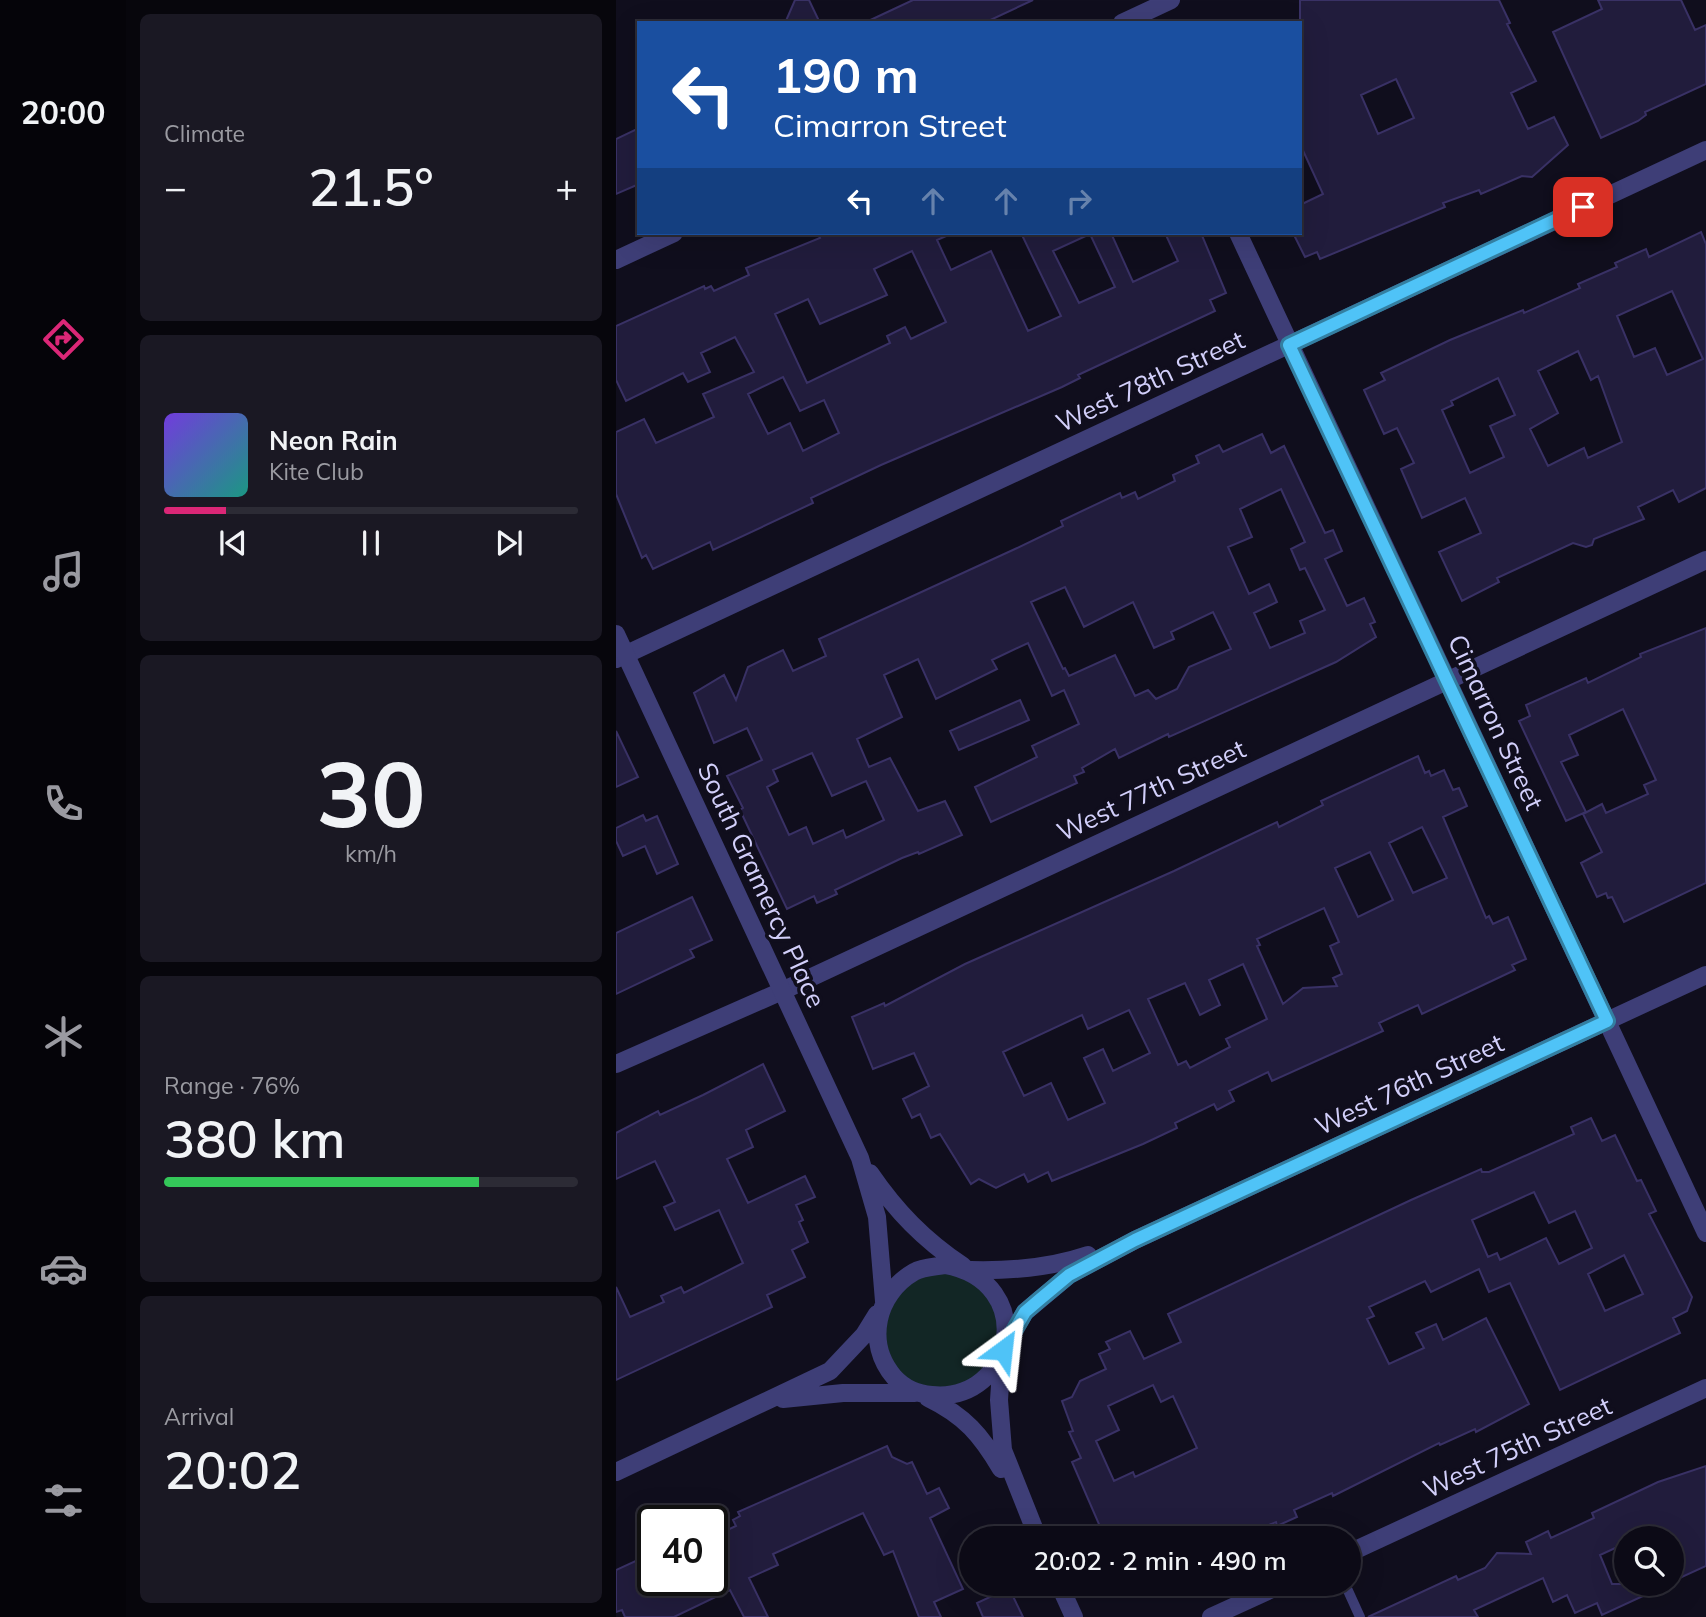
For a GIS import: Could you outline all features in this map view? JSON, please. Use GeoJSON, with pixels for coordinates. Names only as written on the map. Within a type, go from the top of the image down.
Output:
{"type":"FeatureCollection","features":[{"type":"Feature","properties":{"kind":"street"},"geometry":{"type":"LineString","coordinates":[[1138,12],[1171,0]]}},
{"type":"Feature","properties":{"kind":"street","name":"West 78th Street"},"geometry":{"type":"LineString","coordinates":[[621,657],[1706,150]]}},
{"type":"Feature","properties":{"kind":"street"},"geometry":{"type":"LineString","coordinates":[[616,260],[670,235]]}},
{"type":"Feature","properties":{"kind":"street","name":"Cimarron Street"},"geometry":{"type":"LineString","coordinates":[[1239,235],[1706,1233]]}},
{"type":"Feature","properties":{"kind":"street","name":"West 77th Street"},"geometry":{"type":"LineString","coordinates":[[616,1064],[782,991],[1706,560]]}},
{"type":"Feature","properties":{"kind":"street","name":"South Gramercy Place"},"geometry":{"type":"LineString","coordinates":[[616,634],[621,657],[860,1158],[891,1205],[929,1244],[968,1269]]}},
{"type":"Feature","properties":{"kind":"street","name":"West 76th Street"},"geometry":{"type":"LineString","coordinates":[[1002,1351],[1025,1312],[1069,1275],[1135,1240],[1706,975]]}},
{"type":"Feature","properties":{"kind":"street","name":"South Gramercy Place"},"geometry":{"type":"LineString","coordinates":[[860,1158],[877,1217],[884,1303]]}},
{"type":"Feature","properties":{"kind":"street","name":"West 76th Street"},"geometry":{"type":"LineString","coordinates":[[968,1269],[1013,1271],[1066,1263],[1135,1240]]}},
{"type":"Feature","properties":{"kind":"street"},"geometry":{"type":"LineString","coordinates":[[616,1472],[830,1371],[864,1335],[896,1284],[917,1270],[945,1265],[968,1269],[987,1281],[1001,1304],[1006,1330],[999,1400],[1003,1450],[1033,1526]]}},
{"type":"Feature","properties":{"kind":"street"},"geometry":{"type":"LineString","coordinates":[[884,1303],[877,1325],[880,1352],[895,1378],[917,1393],[954,1411],[984,1439],[1023,1505]]}},
{"type":"Feature","properties":{"kind":"street"},"geometry":{"type":"LineString","coordinates":[[769,1400],[843,1393],[917,1393],[945,1396],[973,1386],[992,1371],[1002,1351]]}},
{"type":"Feature","properties":{"kind":"street","name":"West 75th Street"},"geometry":{"type":"LineString","coordinates":[[1361,1547],[1706,1388]]}},
{"type":"Feature","properties":{"kind":"street"},"geometry":{"type":"LineString","coordinates":[[1064,1596],[1074,1617]]}},
{"type":"Feature","properties":{"kind":"street"},"geometry":{"type":"LineString","coordinates":[[1211,1617],[1257,1596]]}},
{"type":"Feature","properties":{"kind":"lane"},"geometry":{"type":"LineString","coordinates":[[1350,1596],[1360,1617]]}},
{"type":"Feature","properties":{"kind":"green space"},"geometry":{"type":"Polygon","coordinates":[[[943,1272],[965,1275],[997,1304],[999,1343],[988,1365],[973,1378],[956,1386],[918,1386],[902,1378],[890,1365],[884,1346],[889,1303],[919,1275],[943,1272]]]}},
{"type":"Feature","properties":{"kind":"building"},"geometry":{"type":"Polygon","coordinates":[[[795,0],[809,0],[819,21],[786,21],[795,0]]]}},
{"type":"Feature","properties":{"kind":"building"},"geometry":{"type":"Polygon","coordinates":[[[913,0],[1033,0],[988,21],[868,21],[913,0]]]}},
{"type":"Feature","properties":{"kind":"building"},"geometry":{"type":"Polygon","coordinates":[[[1300,0],[1499,0],[1510,23],[1507,24],[1536,81],[1511,93],[1528,129],[1554,117],[1568,145],[1532,177],[1522,176],[1481,194],[1479,190],[1443,203],[1445,207],[1320,259],[1317,252],[1305,257],[1294,235],[1302,235],[1302,204],[1323,194],[1302,148],[1300,0]],[[1396,79],[1361,95],[1378,134],[1414,118],[1396,79]]]}},
{"type":"Feature","properties":{"kind":"building"},"geometry":{"type":"Polygon","coordinates":[[[1598,0],[1681,0],[1695,30],[1706,25],[1706,84],[1645,112],[1646,115],[1638,121],[1601,138],[1553,32],[1602,9],[1598,0]]]}},
{"type":"Feature","properties":{"kind":"building"},"geometry":{"type":"Polygon","coordinates":[[[637,129],[637,185],[616,194],[616,139],[637,129]]]}},
{"type":"Feature","properties":{"kind":"building"},"geometry":{"type":"Polygon","coordinates":[[[1701,232],[1706,244],[1706,488],[1679,502],[1673,490],[1638,507],[1644,519],[1594,539],[1592,545],[1586,547],[1573,543],[1497,578],[1499,582],[1462,601],[1439,552],[1481,533],[1465,498],[1422,518],[1401,469],[1414,463],[1397,428],[1384,434],[1364,390],[1385,380],[1381,373],[1450,340],[1523,310],[1524,313],[1580,288],[1578,284],[1617,267],[1615,263],[1646,249],[1649,257],[1701,232]],[[1672,291],[1617,316],[1634,357],[1655,348],[1667,375],[1703,359],[1672,291]],[[1578,351],[1538,371],[1558,413],[1530,429],[1548,466],[1584,448],[1588,458],[1622,442],[1598,376],[1591,380],[1578,351]],[[1498,378],[1451,401],[1453,405],[1442,410],[1470,473],[1504,457],[1490,426],[1515,415],[1498,378]]]}},
{"type":"Feature","properties":{"kind":"building"},"geometry":{"type":"Polygon","coordinates":[[[819,235],[948,235],[937,240],[951,270],[991,251],[1028,331],[1061,316],[1022,235],[1088,235],[1053,251],[1079,303],[1115,287],[1090,235],[1112,235],[1133,282],[1178,261],[1166,235],[1202,235],[1226,293],[1210,300],[1215,311],[1078,375],[1080,378],[1062,387],[881,465],[811,498],[813,503],[713,550],[710,542],[653,569],[646,555],[642,558],[616,494],[616,432],[644,419],[656,443],[714,417],[703,394],[754,372],[735,337],[701,353],[710,372],[688,382],[683,373],[626,401],[616,380],[616,326],[704,286],[705,289],[711,286],[714,291],[749,275],[746,268],[820,238],[819,235]],[[912,251],[874,269],[887,295],[820,324],[808,299],[775,314],[807,383],[890,343],[887,336],[905,327],[911,339],[946,322],[912,251]],[[783,377],[748,394],[768,434],[790,423],[803,451],[839,433],[824,400],[800,411],[783,377]]]}},
{"type":"Feature","properties":{"kind":"building"},"geometry":{"type":"Polygon","coordinates":[[[1262,434],[1271,453],[1284,446],[1325,533],[1333,530],[1342,551],[1325,559],[1347,606],[1364,598],[1375,622],[1370,624],[1376,637],[1336,662],[1169,737],[1168,734],[1119,758],[1115,749],[1082,768],[1084,772],[1074,776],[1077,783],[991,822],[975,787],[1037,757],[1032,746],[1079,724],[1064,690],[1052,696],[1028,643],[992,660],[997,669],[936,699],[918,659],[884,675],[902,717],[857,739],[869,767],[890,758],[918,811],[945,801],[962,835],[919,854],[918,852],[902,858],[835,890],[837,894],[817,903],[814,896],[787,909],[740,810],[743,808],[727,776],[762,760],[747,728],[714,743],[694,693],[724,675],[736,700],[748,667],[783,650],[793,671],[826,656],[819,639],[1063,526],[1061,521],[1120,493],[1122,498],[1135,492],[1138,499],[1175,481],[1173,475],[1199,463],[1196,456],[1219,445],[1223,452],[1262,434]],[[1281,489],[1240,509],[1252,537],[1228,547],[1249,594],[1269,584],[1277,602],[1254,613],[1270,648],[1305,633],[1300,621],[1325,610],[1305,568],[1300,570],[1291,549],[1305,542],[1281,489]],[[1065,587],[1031,602],[1063,669],[1065,668],[1069,676],[1115,655],[1135,696],[1148,690],[1156,699],[1177,689],[1189,667],[1231,649],[1213,612],[1171,632],[1174,639],[1154,648],[1133,602],[1084,627],[1065,587]],[[812,753],[773,770],[778,781],[767,787],[789,835],[806,827],[813,844],[843,830],[846,838],[884,820],[866,781],[832,796],[812,753]]]}},
{"type":"Feature","properties":{"kind":"building"},"geometry":{"type":"Polygon","coordinates":[[[1706,628],[1706,883],[1624,922],[1612,897],[1608,898],[1606,893],[1597,897],[1581,863],[1602,852],[1583,814],[1602,804],[1606,813],[1648,794],[1644,785],[1656,780],[1623,709],[1569,735],[1578,755],[1561,762],[1586,812],[1566,821],[1519,721],[1530,716],[1526,705],[1586,678],[1588,683],[1641,657],[1640,654],[1706,628]]]}},
{"type":"Feature","properties":{"kind":"building"},"geometry":{"type":"Polygon","coordinates":[[[1020,700],[1029,720],[959,750],[950,731],[1020,700]]]}},
{"type":"Feature","properties":{"kind":"building"},"geometry":{"type":"Polygon","coordinates":[[[616,731],[638,777],[616,787],[616,731]]]}},
{"type":"Feature","properties":{"kind":"building"},"geometry":{"type":"Polygon","coordinates":[[[1418,756],[1425,773],[1429,771],[1431,776],[1444,770],[1453,790],[1459,788],[1467,806],[1443,817],[1486,918],[1489,916],[1493,924],[1508,917],[1526,959],[1512,965],[1515,970],[1422,1014],[1418,1005],[1379,1023],[1383,1031],[1272,1081],[1268,1072],[1229,1091],[1234,1101],[1217,1110],[1214,1104],[1175,1123],[1177,1128],[1052,1181],[1048,1172],[1028,1182],[1024,1174],[996,1188],[979,1179],[971,1184],[940,1134],[931,1138],[920,1114],[912,1118],[903,1099],[929,1086],[914,1053],[873,1069],[852,1017],[884,1003],[885,1006],[965,964],[1277,822],[1279,827],[1323,805],[1321,801],[1418,756]],[[1422,827],[1389,843],[1413,893],[1447,878],[1422,827]],[[1370,852],[1335,868],[1358,917],[1393,900],[1370,852]],[[1324,908],[1257,939],[1260,945],[1257,946],[1283,1004],[1303,988],[1337,986],[1333,978],[1342,974],[1330,946],[1339,942],[1324,908]],[[1243,964],[1209,980],[1220,1005],[1200,1015],[1185,983],[1148,999],[1178,1065],[1186,1061],[1190,1068],[1230,1047],[1226,1039],[1267,1019],[1243,964]],[[1129,1010],[1088,1029],[1082,1015],[1003,1052],[1024,1096],[1051,1083],[1068,1120],[1105,1103],[1084,1058],[1103,1049],[1113,1071],[1150,1053],[1129,1010]]]}},
{"type":"Feature","properties":{"kind":"building"},"geometry":{"type":"Polygon","coordinates":[[[643,815],[646,821],[657,816],[678,864],[657,874],[645,846],[623,856],[616,841],[616,828],[643,815]]]}},
{"type":"Feature","properties":{"kind":"building"},"geometry":{"type":"Polygon","coordinates":[[[692,897],[712,940],[690,950],[694,957],[616,994],[616,933],[692,897]]]}},
{"type":"Feature","properties":{"kind":"building"},"geometry":{"type":"Polygon","coordinates":[[[763,1064],[785,1111],[746,1130],[753,1147],[727,1159],[748,1203],[805,1176],[815,1197],[796,1205],[803,1220],[799,1222],[808,1242],[792,1250],[805,1277],[767,1295],[772,1307],[616,1380],[616,1287],[630,1317],[664,1302],[661,1296],[681,1287],[684,1293],[743,1263],[719,1210],[675,1230],[664,1207],[675,1202],[655,1161],[616,1179],[616,1133],[658,1111],[660,1115],[703,1095],[763,1064]]]}},
{"type":"Feature","properties":{"kind":"building"},"geometry":{"type":"Polygon","coordinates":[[[1591,1118],[1602,1141],[1615,1135],[1637,1181],[1641,1180],[1656,1211],[1649,1214],[1692,1297],[1687,1311],[1673,1318],[1680,1333],[1560,1390],[1510,1283],[1489,1292],[1479,1269],[1431,1292],[1425,1281],[1369,1307],[1374,1316],[1367,1319],[1389,1364],[1424,1348],[1416,1333],[1436,1324],[1443,1340],[1486,1318],[1529,1404],[1476,1432],[1475,1429],[1440,1445],[1439,1443],[1333,1496],[1332,1493],[1294,1510],[1297,1517],[1277,1526],[1276,1522],[1266,1526],[1100,1526],[1072,1462],[1081,1458],[1069,1432],[1073,1431],[1062,1401],[1072,1397],[1080,1381],[1106,1369],[1099,1354],[1110,1349],[1106,1342],[1130,1331],[1144,1359],[1181,1342],[1168,1314],[1411,1200],[1481,1169],[1482,1172],[1489,1172],[1574,1134],[1571,1127],[1591,1118]],[[1534,1192],[1472,1220],[1488,1257],[1497,1253],[1500,1260],[1546,1238],[1559,1264],[1592,1248],[1575,1211],[1549,1223],[1534,1192]],[[1624,1255],[1588,1274],[1605,1311],[1643,1294],[1624,1255]],[[1153,1385],[1108,1406],[1119,1430],[1096,1441],[1114,1481],[1133,1472],[1135,1477],[1197,1448],[1173,1396],[1161,1402],[1153,1385]]]}},
{"type":"Feature","properties":{"kind":"building"},"geometry":{"type":"Polygon","coordinates":[[[887,1446],[892,1457],[907,1464],[912,1462],[927,1494],[939,1488],[949,1508],[930,1518],[959,1580],[959,1591],[934,1602],[941,1617],[919,1617],[893,1551],[884,1555],[863,1513],[773,1554],[778,1565],[749,1578],[768,1617],[744,1617],[730,1590],[728,1591],[728,1530],[736,1526],[733,1520],[740,1516],[738,1512],[887,1446]]]}},
{"type":"Feature","properties":{"kind":"building"},"geometry":{"type":"Polygon","coordinates":[[[1706,1466],[1706,1566],[1684,1576],[1684,1526],[1614,1526],[1614,1549],[1600,1555],[1614,1584],[1614,1596],[1643,1596],[1602,1615],[1597,1603],[1575,1613],[1567,1595],[1553,1602],[1543,1578],[1474,1610],[1478,1617],[1368,1617],[1456,1576],[1458,1580],[1485,1568],[1497,1553],[1531,1554],[1526,1542],[1548,1531],[1551,1538],[1594,1518],[1592,1513],[1658,1482],[1706,1466]]]}},
{"type":"Feature","properties":{"kind":"building"},"geometry":{"type":"Polygon","coordinates":[[[637,1560],[637,1596],[718,1596],[674,1617],[625,1617],[622,1610],[616,1612],[616,1570],[637,1560]]]}},
{"type":"Feature","properties":{"kind":"building"},"geometry":{"type":"Polygon","coordinates":[[[992,1596],[1013,1596],[1023,1617],[983,1617],[977,1603],[992,1596]]]}},
{"type":"Feature","properties":{"kind":"route"},"geometry":{"type":"LineString","coordinates":[[1003,1350],[1025,1312],[1069,1275],[1135,1240],[1607,1021],[1289,345],[1583,207]]}}]}
